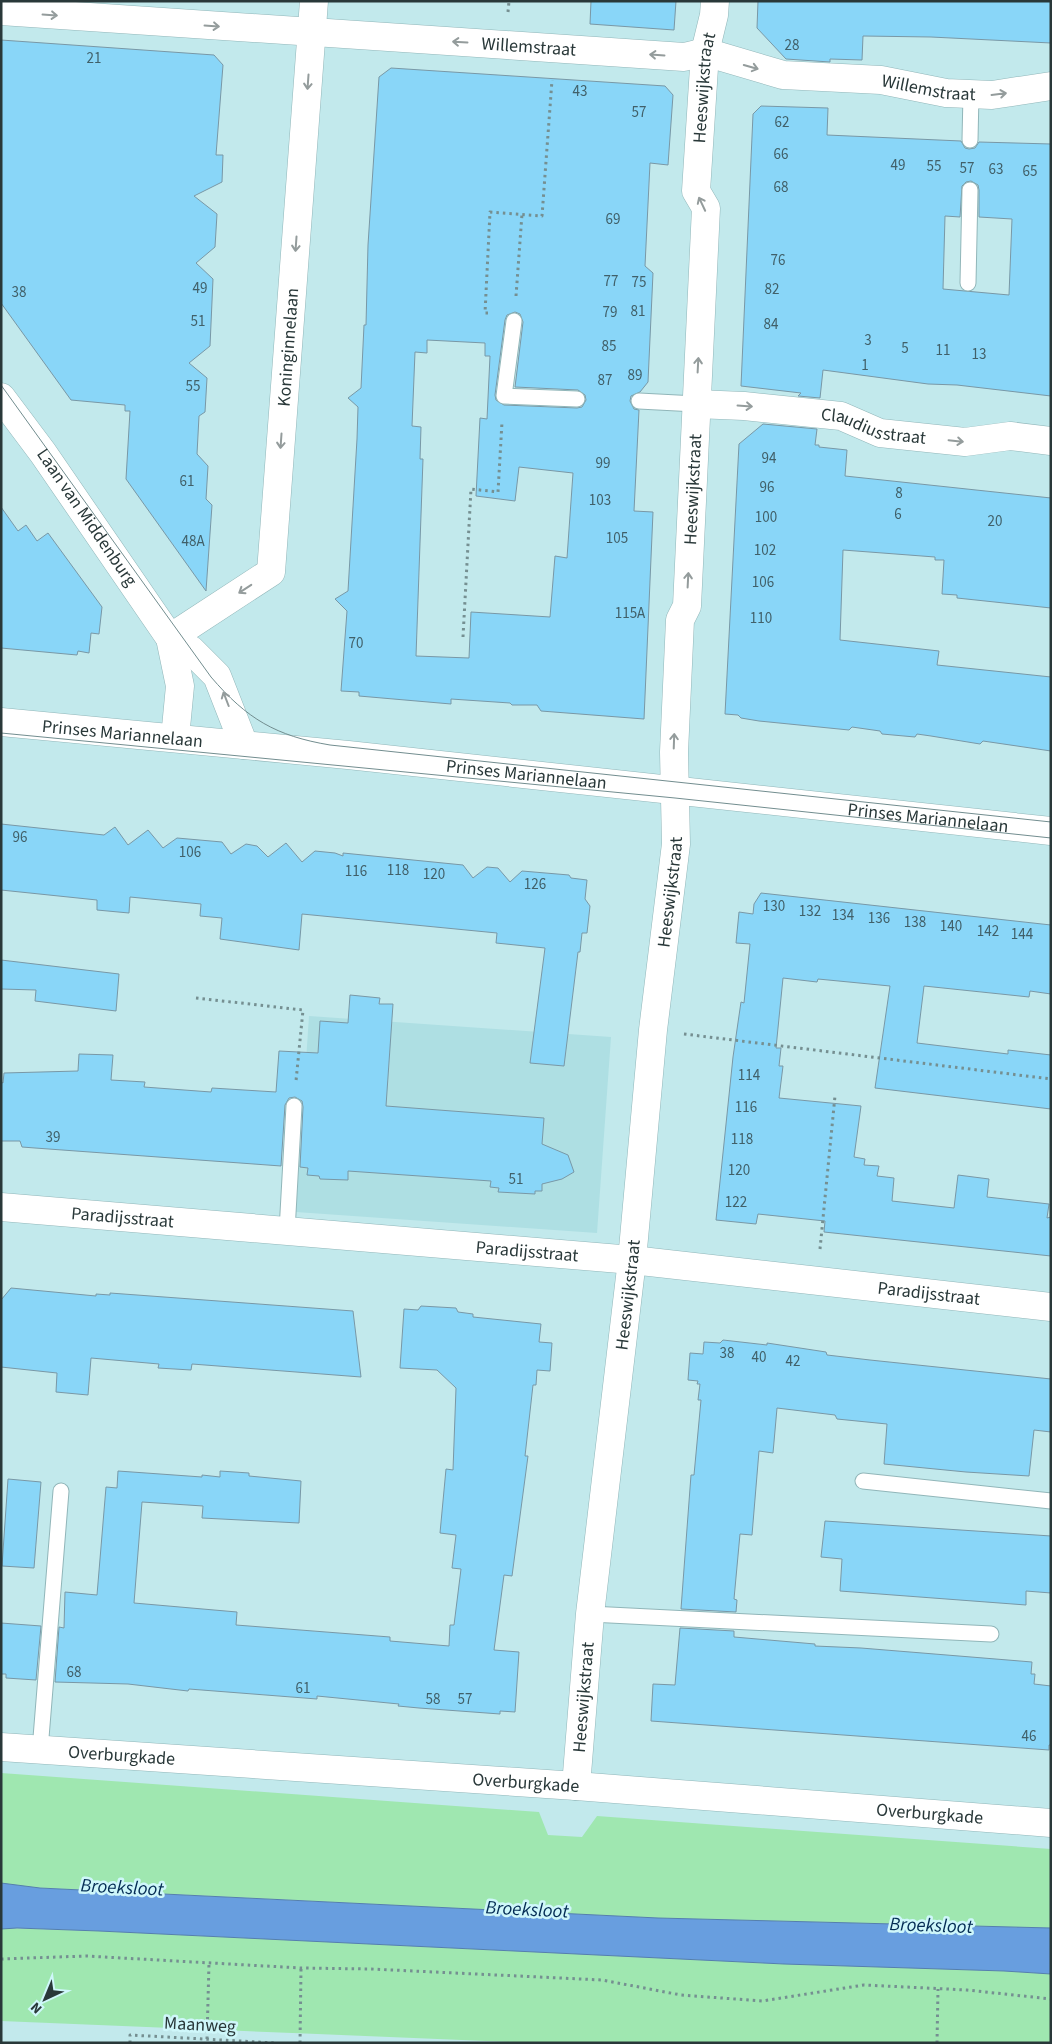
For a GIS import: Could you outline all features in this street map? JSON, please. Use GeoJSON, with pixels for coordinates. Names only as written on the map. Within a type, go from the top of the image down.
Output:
{"type":"FeatureCollection","features":[{"type":"Feature","properties":{"kind":"street","name":"Koninginnelaan"},"geometry":{"type":"LineString","coordinates":[[170,638],[271,572],[314,1]]}},
{"type":"Feature","properties":{"kind":"street","name":"Heeswijkstraat"},"geometry":{"type":"LineString","coordinates":[[576,1786],[590,1614],[632,1260],[654,1030],[676,844],[674,737],[680,620],[687,606],[706,208],[696,191],[705,52],[714,15],[715,1]]}},
{"type":"Feature","properties":{"kind":"street","name":"Willemstraat"},"geometry":{"type":"LineString","coordinates":[[1,11],[684,57],[705,52],[783,76],[880,80],[946,93],[992,95],[1051,86]]}},
{"type":"Feature","properties":{"kind":"street","name":"Laan van Middenburg"},"geometry":{"type":"LineString","coordinates":[[1,397],[43,454],[170,638],[180,686],[175,738]]}},
{"type":"Feature","properties":{"kind":"street","name":"Claudiusstraat"},"geometry":{"type":"LineString","coordinates":[[696,404],[744,406],[841,416],[880,433],[965,442],[1010,436],[1051,441]]}},
{"type":"Feature","properties":{"kind":"street","name":"Laan van Middenburg"},"geometry":{"type":"LineString","coordinates":[[170,638],[191,650],[217,676],[244,745]]}},
{"type":"Feature","properties":{"kind":"street","name":"Prinses Mariannelaan"},"geometry":{"type":"LineString","coordinates":[[1,722],[675,789],[1051,831]]}},
{"type":"Feature","properties":{"kind":"street","name":"Paradijsstraat"},"geometry":{"type":"LineString","coordinates":[[1,1207],[632,1260],[817,1282],[1051,1306]]}},
{"type":"Feature","properties":{"kind":"street","name":"Overburgkade"},"geometry":{"type":"LineString","coordinates":[[1,1747],[576,1786],[1051,1823]]}},
{"type":"Feature","properties":{"kind":"lane"},"geometry":{"type":"LineString","coordinates":[[970,140],[971,94]]}},
{"type":"Feature","properties":{"kind":"lane"},"geometry":{"type":"LineString","coordinates":[[968,282],[970,190]]}},
{"type":"Feature","properties":{"kind":"lane"},"geometry":{"type":"LineString","coordinates":[[515,318],[504,396],[577,399]]}},
{"type":"Feature","properties":{"kind":"lane"},"geometry":{"type":"LineString","coordinates":[[639,401],[696,404]]}},
{"type":"Feature","properties":{"kind":"lane"},"geometry":{"type":"LineString","coordinates":[[287,1231],[294,1106]]}},
{"type":"Feature","properties":{"kind":"lane"},"geometry":{"type":"LineString","coordinates":[[863,1482],[1051,1501]]}},
{"type":"Feature","properties":{"kind":"lane"},"geometry":{"type":"LineString","coordinates":[[40,1750],[61,1491]]}},
{"type":"Feature","properties":{"kind":"lane"},"geometry":{"type":"LineString","coordinates":[[590,1614],[991,1634]]}},
{"type":"Feature","properties":{"kind":"path"},"geometry":{"type":"LineString","coordinates":[[522,214],[515,318],[485,313],[490,212],[522,214],[542,216],[555,47]]}},
{"type":"Feature","properties":{"kind":"path"},"geometry":{"type":"LineString","coordinates":[[463,637],[471,489],[498,492],[504,396]]}},
{"type":"Feature","properties":{"kind":"path"},"geometry":{"type":"LineString","coordinates":[[196,998],[303,1010],[294,1106]]}},
{"type":"Feature","properties":{"kind":"path"},"geometry":{"type":"LineString","coordinates":[[654,1030],[1051,1078]]}},
{"type":"Feature","properties":{"kind":"path"},"geometry":{"type":"LineString","coordinates":[[817,1282],[835,1096]]}},
{"type":"Feature","properties":{"kind":"path"},"geometry":{"type":"LineString","coordinates":[[1,1960],[86,1956],[301,1968],[371,1969],[602,1980],[681,1995],[762,2001],[864,1985],[938,1988],[1051,1999]]}},
{"type":"Feature","properties":{"kind":"path"},"geometry":{"type":"LineString","coordinates":[[207,2039],[209,1963]]}},
{"type":"Feature","properties":{"kind":"path"},"geometry":{"type":"LineString","coordinates":[[300,2043],[301,1968]]}},
{"type":"Feature","properties":{"kind":"path"},"geometry":{"type":"LineString","coordinates":[[937,2043],[938,1988]]}},
{"type":"Feature","properties":{"kind":"path","name":"Maanweg"},"geometry":{"type":"LineString","coordinates":[[130,2043],[130,2035],[276,2043]]}},
{"type":"Feature","properties":{"kind":"shaded area"},"geometry":{"type":"Polygon","coordinates":[[[309,1016],[611,1037],[597,1233],[296,1212],[309,1016]]]}},
{"type":"Feature","properties":{"kind":"green space"},"geometry":{"type":"Polygon","coordinates":[[[1,1773],[539,1812],[548,1835],[582,1837],[597,1816],[1051,1849],[1051,1928],[658,1918],[24,1887],[1,1883],[1,1773]]]}},
{"type":"Feature","properties":{"kind":"green space"},"geometry":{"type":"Polygon","coordinates":[[[1,1929],[784,1964],[1051,1974],[1051,2043],[537,2043],[1,2021],[1,1929]]]}},
{"type":"Feature","properties":{"kind":"water","name":"Broeksloot"},"geometry":{"type":"Polygon","coordinates":[[[1,1883],[40,1888],[658,1918],[1051,1928],[1051,1974],[784,1964],[99,1931],[1,1929],[1,1883]]]}},
{"type":"Feature","properties":{"kind":"building"},"geometry":{"type":"Polygon","coordinates":[[[591,1],[676,1],[674,30],[590,24],[591,1]]]}},
{"type":"Feature","properties":{"kind":"building"},"geometry":{"type":"Polygon","coordinates":[[[758,1],[1051,1],[1051,43],[931,37],[863,36],[862,60],[830,59],[830,62],[786,59],[757,28],[758,1]]]}},
{"type":"Feature","properties":{"kind":"building"},"geometry":{"type":"Polygon","coordinates":[[[1,40],[214,55],[223,65],[216,155],[223,155],[222,182],[194,196],[217,214],[215,247],[196,263],[213,279],[210,346],[189,363],[207,378],[205,412],[199,416],[197,454],[208,466],[206,499],[212,505],[206,591],[126,479],[130,411],[125,411],[125,405],[71,400],[1,303],[1,40]]]}},
{"type":"Feature","properties":{"kind":"building"},"geometry":{"type":"Polygon","coordinates":[[[391,68],[665,86],[673,95],[668,165],[650,163],[645,266],[653,273],[648,382],[640,392],[631,396],[630,401],[634,409],[639,410],[634,511],[653,512],[644,719],[541,711],[537,705],[512,705],[510,703],[451,699],[451,704],[359,696],[359,692],[341,691],[347,611],[335,599],[348,591],[358,407],[348,398],[361,388],[379,77],[391,68]],[[515,312],[507,315],[505,320],[495,395],[496,400],[504,405],[582,407],[586,400],[585,395],[578,390],[515,387],[523,322],[520,314],[515,312]],[[427,340],[427,353],[415,352],[412,426],[421,427],[420,459],[423,459],[416,656],[469,658],[471,612],[550,617],[555,556],[567,558],[573,473],[519,467],[515,501],[476,496],[480,418],[487,419],[490,356],[485,356],[485,343],[427,340]]]}},
{"type":"Feature","properties":{"kind":"building"},"geometry":{"type":"Polygon","coordinates":[[[761,106],[828,108],[827,135],[961,141],[965,148],[969,149],[975,148],[979,142],[1051,144],[1051,396],[957,385],[928,384],[823,370],[820,398],[798,396],[801,393],[741,386],[753,114],[761,106]],[[971,181],[966,182],[962,186],[960,217],[945,216],[943,289],[1009,295],[1012,219],[979,217],[978,185],[971,181]]]}},
{"type":"Feature","properties":{"kind":"building"},"geometry":{"type":"Polygon","coordinates":[[[763,424],[817,429],[815,445],[847,450],[845,476],[1051,498],[1051,608],[957,598],[957,595],[942,594],[944,560],[935,560],[935,557],[843,550],[840,640],[939,651],[937,665],[1051,677],[1051,751],[983,741],[980,744],[917,734],[915,737],[882,734],[880,731],[852,727],[849,730],[759,721],[741,718],[738,715],[725,714],[739,444],[763,424]]]}},
{"type":"Feature","properties":{"kind":"building"},"geometry":{"type":"Polygon","coordinates":[[[1,507],[18,531],[26,525],[37,541],[48,533],[102,607],[99,634],[91,633],[89,653],[78,651],[77,655],[1,648],[1,507]]]}},
{"type":"Feature","properties":{"kind":"building"},"geometry":{"type":"Polygon","coordinates":[[[1,824],[104,835],[115,827],[128,845],[148,830],[163,848],[177,838],[222,842],[231,854],[246,844],[257,846],[268,857],[286,843],[302,862],[315,851],[335,853],[343,856],[343,853],[463,865],[473,878],[487,867],[498,868],[510,882],[522,871],[569,875],[571,878],[587,880],[585,899],[590,906],[587,933],[582,933],[580,952],[578,952],[564,1066],[530,1063],[545,948],[496,943],[497,933],[302,914],[299,950],[220,939],[222,918],[200,916],[201,904],[130,897],[129,913],[97,910],[97,900],[1,890],[1,824]]]}},
{"type":"Feature","properties":{"kind":"building"},"geometry":{"type":"Polygon","coordinates":[[[761,893],[1051,925],[1051,994],[1030,991],[1029,997],[924,986],[917,1043],[1008,1054],[1008,1050],[1051,1055],[1051,1109],[875,1088],[890,986],[818,979],[817,982],[783,978],[776,1048],[781,1048],[779,1066],[783,1066],[779,1098],[861,1106],[854,1157],[865,1159],[864,1165],[879,1166],[877,1176],[894,1178],[892,1201],[954,1208],[958,1175],[989,1179],[987,1197],[1049,1204],[1047,1218],[1051,1217],[1051,1256],[824,1232],[825,1221],[758,1214],[756,1224],[716,1220],[733,1057],[741,1002],[744,1003],[750,944],[736,943],[739,912],[753,914],[754,904],[761,893]]]}},
{"type":"Feature","properties":{"kind":"building"},"geometry":{"type":"Polygon","coordinates":[[[1,960],[119,974],[116,1011],[35,1001],[36,990],[1,989],[1,960]]]}},
{"type":"Feature","properties":{"kind":"building"},"geometry":{"type":"Polygon","coordinates":[[[350,995],[380,998],[379,1004],[393,1004],[386,1106],[544,1118],[542,1144],[568,1155],[574,1172],[562,1179],[542,1184],[542,1191],[535,1191],[535,1194],[498,1192],[499,1188],[490,1187],[491,1181],[348,1171],[348,1180],[320,1179],[319,1176],[307,1175],[308,1168],[300,1167],[303,1107],[302,1101],[295,1097],[289,1098],[285,1105],[281,1166],[22,1147],[20,1141],[1,1141],[1,1082],[3,1083],[4,1073],[78,1071],[79,1054],[113,1055],[111,1080],[145,1082],[144,1087],[211,1092],[212,1088],[276,1092],[279,1051],[318,1053],[320,1021],[348,1023],[350,995]]]}},
{"type":"Feature","properties":{"kind":"building"},"geometry":{"type":"Polygon","coordinates":[[[11,1288],[96,1296],[96,1294],[110,1295],[110,1293],[353,1311],[361,1377],[192,1364],[191,1370],[158,1368],[159,1364],[91,1358],[88,1395],[56,1392],[57,1373],[1,1367],[1,1300],[11,1288]]]}},
{"type":"Feature","properties":{"kind":"building"},"geometry":{"type":"Polygon","coordinates":[[[421,1306],[456,1308],[458,1312],[473,1314],[473,1317],[541,1324],[539,1342],[552,1343],[550,1371],[537,1370],[536,1385],[533,1385],[525,1456],[528,1456],[512,1576],[504,1575],[494,1650],[519,1652],[515,1712],[500,1711],[500,1714],[419,1708],[398,1706],[399,1704],[317,1696],[317,1699],[189,1689],[188,1691],[128,1684],[55,1682],[59,1627],[64,1628],[65,1592],[97,1595],[106,1487],[117,1488],[118,1471],[220,1477],[220,1471],[249,1473],[249,1476],[301,1481],[299,1523],[202,1518],[203,1506],[142,1502],[134,1603],[237,1612],[236,1625],[390,1637],[390,1641],[449,1646],[450,1625],[454,1625],[461,1569],[452,1568],[456,1535],[440,1533],[446,1469],[453,1470],[456,1388],[437,1370],[400,1368],[404,1309],[418,1310],[421,1306]]]}},
{"type":"Feature","properties":{"kind":"building"},"geometry":{"type":"Polygon","coordinates":[[[723,1340],[767,1345],[767,1343],[826,1352],[827,1355],[1051,1379],[1051,1432],[1034,1430],[1029,1476],[966,1472],[884,1464],[887,1424],[837,1419],[835,1415],[777,1408],[773,1453],[759,1451],[752,1535],[740,1534],[734,1599],[737,1600],[736,1612],[681,1609],[691,1475],[694,1475],[701,1400],[698,1400],[700,1384],[697,1384],[698,1381],[688,1380],[690,1353],[703,1354],[704,1342],[720,1343],[723,1340]]]}},
{"type":"Feature","properties":{"kind":"building"},"geometry":{"type":"Polygon","coordinates":[[[8,1479],[41,1482],[34,1568],[2,1566],[8,1479]]]}},
{"type":"Feature","properties":{"kind":"building"},"geometry":{"type":"Polygon","coordinates":[[[825,1521],[1051,1536],[1051,1593],[1026,1591],[1026,1605],[840,1591],[842,1559],[821,1557],[825,1521]]]}},
{"type":"Feature","properties":{"kind":"building"},"geometry":{"type":"Polygon","coordinates":[[[1,1623],[41,1626],[36,1680],[6,1678],[6,1674],[1,1674],[1,1623]]]}},
{"type":"Feature","properties":{"kind":"building"},"geometry":{"type":"Polygon","coordinates":[[[680,1628],[734,1631],[734,1637],[815,1644],[815,1646],[1032,1662],[1031,1674],[1035,1674],[1034,1684],[1051,1686],[1051,1745],[1049,1745],[1049,1750],[651,1721],[653,1684],[675,1685],[680,1628]]]}},
{"type":"Feature","properties":{"kind":"tram line"},"geometry":{"type":"LineString","coordinates":[[1,385],[211,677],[224,692],[250,715],[278,731],[330,745],[1051,822]]}},
{"type":"Feature","properties":{"kind":"tram line"},"geometry":{"type":"LineString","coordinates":[[1,733],[675,798],[1051,838]]}}]}
